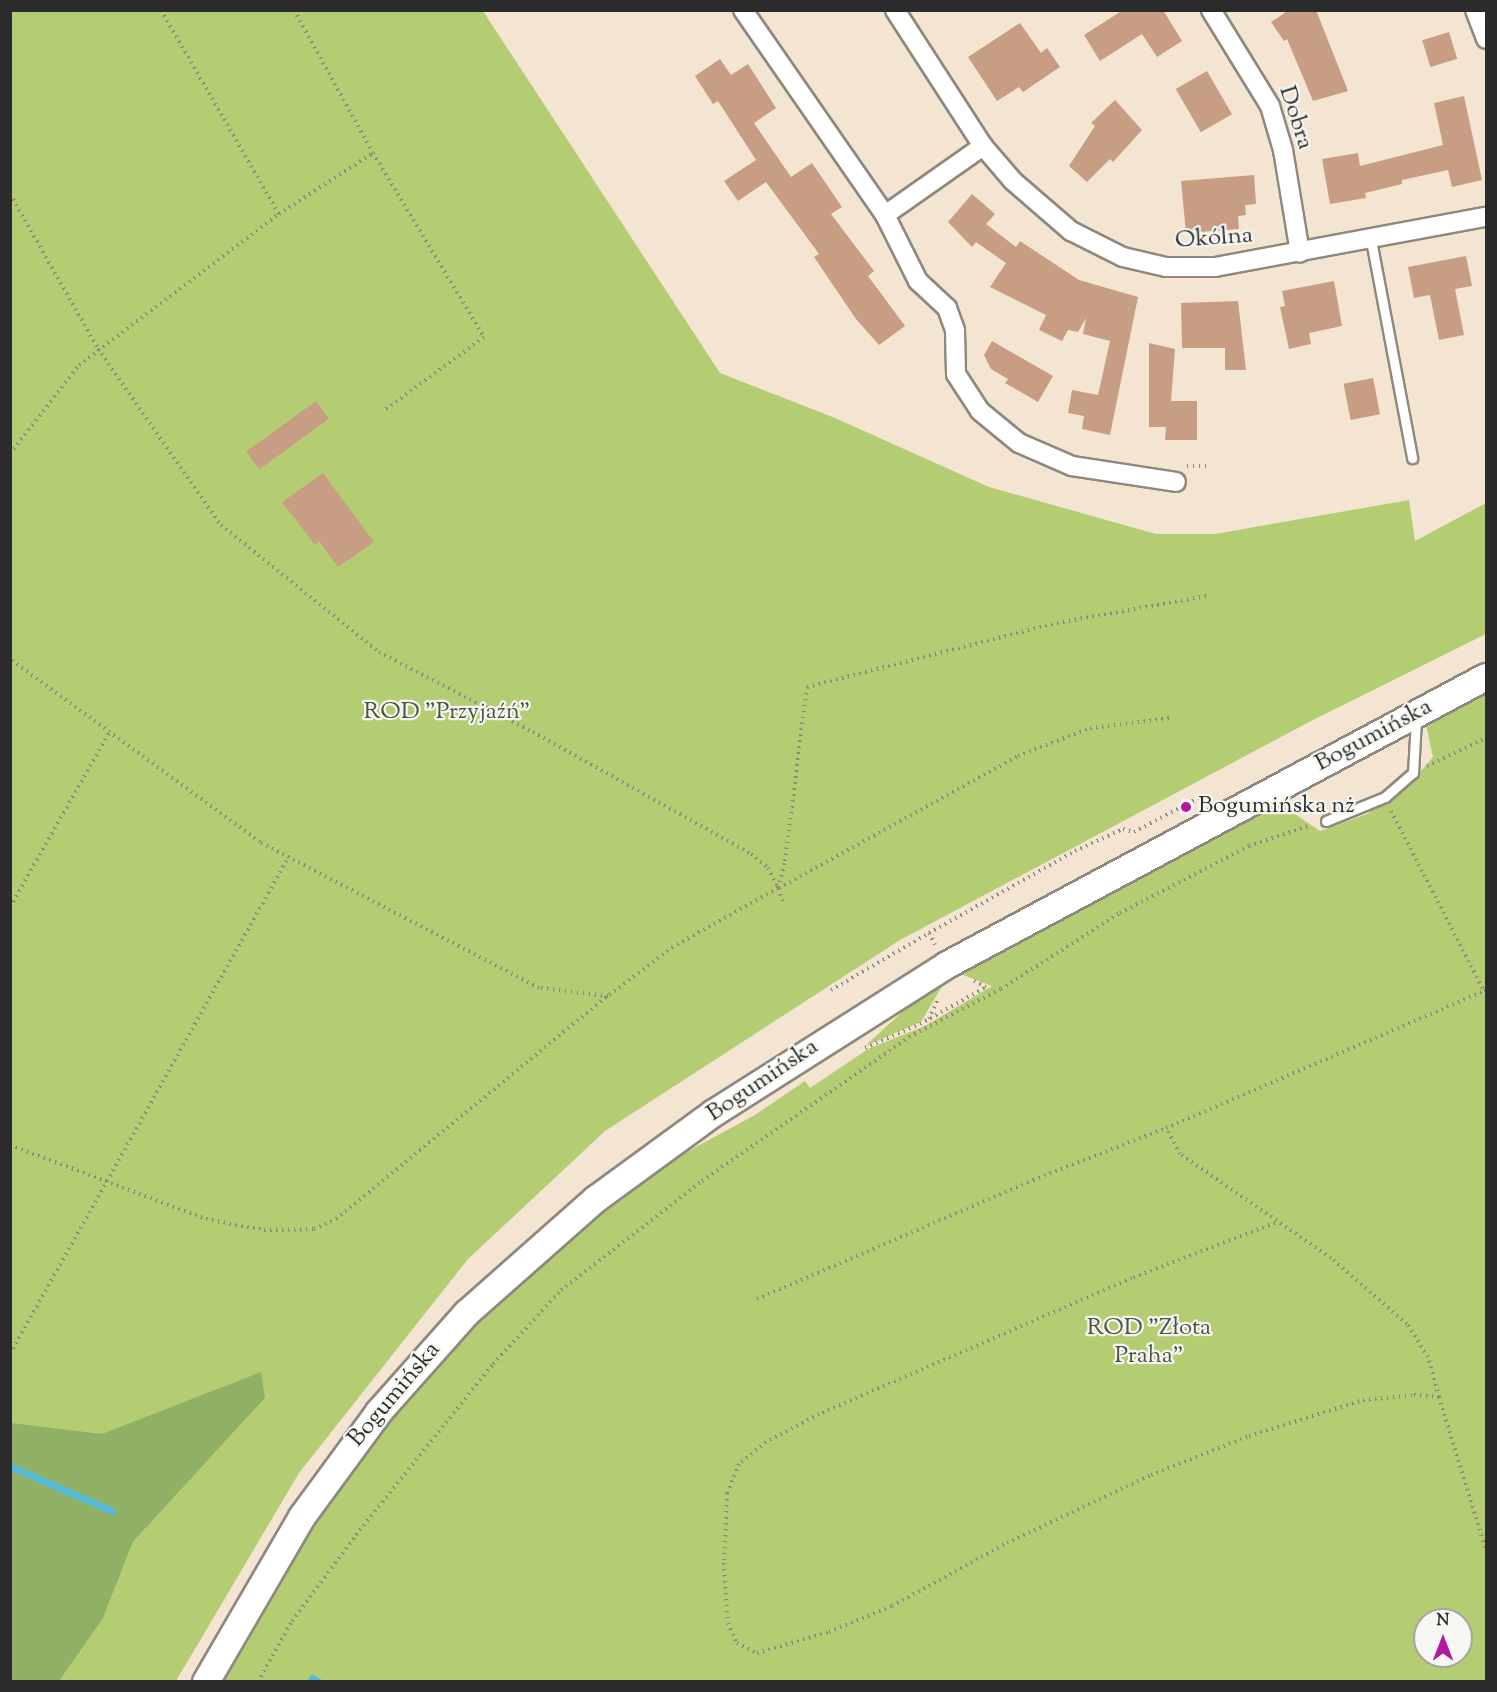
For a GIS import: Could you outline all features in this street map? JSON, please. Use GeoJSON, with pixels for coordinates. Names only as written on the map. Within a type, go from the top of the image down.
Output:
{"type":"FeatureCollection","features":[{"type":"Feature","properties":{"kind":"street"},"geometry":{"type":"LineString","coordinates":[[743,10],[885,215],[918,281],[947,308],[955,330],[956,374],[968,398],[994,425],[1035,452],[1072,466],[1175,474]]}},
{"type":"Feature","properties":{"kind":"street","name":"Okólna"},"geometry":{"type":"LineString","coordinates":[[895,10],[983,146],[1013,181],[1057,220],[1088,242],[1124,257],[1189,269],[1300,253],[1486,218]]}},
{"type":"Feature","properties":{"kind":"street","name":"Dobra"},"geometry":{"type":"LineString","coordinates":[[1211,10],[1270,106],[1283,150],[1300,253]]}},
{"type":"Feature","properties":{"kind":"street"},"geometry":{"type":"LineString","coordinates":[[885,215],[983,146]]}},
{"type":"Feature","properties":{"kind":"street","name":"Bogumińska"},"geometry":{"type":"LineString","coordinates":[[206,1682],[297,1525],[378,1412],[467,1313],[581,1211],[724,1106],[947,965],[1486,676]]}},
{"type":"Feature","properties":{"kind":"lane"},"geometry":{"type":"LineString","coordinates":[[1371,240],[1412,458]]}},
{"type":"Feature","properties":{"kind":"lane"},"geometry":{"type":"LineString","coordinates":[[1326,820],[1385,797],[1413,773],[1417,713]]}},
{"type":"Feature","properties":{"kind":"path"},"geometry":{"type":"LineString","coordinates":[[161,10],[279,214]]}},
{"type":"Feature","properties":{"kind":"path"},"geometry":{"type":"LineString","coordinates":[[294,10],[373,153],[484,337],[386,409]]}},
{"type":"Feature","properties":{"kind":"path"},"geometry":{"type":"LineString","coordinates":[[10,454],[79,365],[98,349],[279,214],[373,153]]}},
{"type":"Feature","properties":{"kind":"path"},"geometry":{"type":"LineString","coordinates":[[10,194],[98,349],[220,525],[370,645],[751,854],[768,868],[783,901]]}},
{"type":"Feature","properties":{"kind":"path"},"geometry":{"type":"LineString","coordinates":[[1175,474],[1209,466]]}},
{"type":"Feature","properties":{"kind":"path"},"geometry":{"type":"LineString","coordinates":[[778,888],[785,861],[807,687],[1057,623],[1207,596]]}},
{"type":"Feature","properties":{"kind":"path"},"geometry":{"type":"LineString","coordinates":[[10,659],[109,733],[288,858],[539,988],[608,996]]}},
{"type":"Feature","properties":{"kind":"path"},"geometry":{"type":"LineString","coordinates":[[10,1145],[206,1220],[264,1230],[314,1229],[336,1220],[608,996],[673,947],[1018,756],[1090,728],[1171,718]]}},
{"type":"Feature","properties":{"kind":"path"},"geometry":{"type":"LineString","coordinates":[[10,907],[109,733]]}},
{"type":"Feature","properties":{"kind":"path"},"geometry":{"type":"LineString","coordinates":[[1413,773],[1486,738]]}},
{"type":"Feature","properties":{"kind":"path"},"geometry":{"type":"LineString","coordinates":[[831,990],[1075,851],[1123,829],[1134,832],[1202,796]]}},
{"type":"Feature","properties":{"kind":"path"},"geometry":{"type":"LineString","coordinates":[[258,1682],[292,1621],[350,1544],[493,1364],[561,1290],[702,1181],[909,1037],[1001,989],[1120,913],[1249,846],[1326,820]]}},
{"type":"Feature","properties":{"kind":"path"},"geometry":{"type":"LineString","coordinates":[[757,1299],[1034,1180],[1166,1128],[1485,991],[1397,825]]}},
{"type":"Feature","properties":{"kind":"path"},"geometry":{"type":"LineString","coordinates":[[10,1354],[288,858]]}},
{"type":"Feature","properties":{"kind":"path"},"geometry":{"type":"LineString","coordinates":[[929,933],[940,954]]}},
{"type":"Feature","properties":{"kind":"path"},"geometry":{"type":"LineString","coordinates":[[866,1047],[929,1019],[986,987],[963,977]]}},
{"type":"Feature","properties":{"kind":"path"},"geometry":{"type":"LineString","coordinates":[[929,1019],[940,995]]}},
{"type":"Feature","properties":{"kind":"path"},"geometry":{"type":"LineString","coordinates":[[1166,1128],[1180,1154],[1275,1223],[1330,1258],[1407,1324],[1428,1357],[1486,1551]]}},
{"type":"Feature","properties":{"kind":"path"},"geometry":{"type":"LineString","coordinates":[[1275,1223],[1132,1278],[819,1414],[766,1442],[739,1464],[727,1493],[724,1563],[728,1623],[737,1643],[757,1653],[829,1632],[892,1606],[1007,1543],[1151,1475],[1249,1436],[1363,1400],[1414,1395],[1439,1397]]}},
{"type":"Feature","properties":{"kind":"green space","name":"ROD \"Przyjaźń\""},"geometry":{"type":"Polygon","coordinates":[[[11,11],[483,11],[720,373],[835,418],[989,487],[1156,534],[1215,534],[1409,500],[1415,541],[1486,503],[1486,634],[1311,721],[900,940],[605,1131],[468,1259],[299,1473],[176,1681],[11,1682],[11,11]],[[265,1398],[169,1408],[103,1618],[133,1542],[265,1398]]]}},
{"type":"Feature","properties":{"kind":"green space","name":"ROD \"Złota Praha\""},"geometry":{"type":"Polygon","coordinates":[[[1486,693],[1486,1681],[219,1682],[312,1524],[387,1421],[477,1320],[536,1266],[657,1168],[755,1115],[805,1081],[810,1088],[868,1049],[925,1026],[992,986],[958,973],[1277,802],[1320,831],[1367,814],[1410,784],[1433,757],[1426,725],[1486,693]]]}},
{"type":"Feature","properties":{"kind":"green space"},"geometry":{"type":"Polygon","coordinates":[[[945,981],[921,1022],[865,1046],[923,993],[945,981]]]}},
{"type":"Feature","properties":{"kind":"green space"},"geometry":{"type":"Polygon","coordinates":[[[261,1372],[265,1398],[133,1542],[103,1618],[59,1681],[11,1681],[11,1423],[102,1434],[261,1372]]]}},
{"type":"Feature","properties":{"kind":"building"},"geometry":{"type":"Polygon","coordinates":[[[1123,10],[1163,10],[1182,41],[1157,57],[1142,34],[1100,61],[1084,35],[1123,10]]]}},
{"type":"Feature","properties":{"kind":"building"},"geometry":{"type":"Polygon","coordinates":[[[1289,10],[1316,10],[1348,91],[1313,101],[1287,39],[1284,41],[1271,22],[1289,10]]]}},
{"type":"Feature","properties":{"kind":"building"},"geometry":{"type":"Polygon","coordinates":[[[1020,23],[1041,53],[1047,48],[1060,67],[1023,92],[1019,87],[997,101],[968,57],[1020,23]]]}},
{"type":"Feature","properties":{"kind":"building"},"geometry":{"type":"Polygon","coordinates":[[[1449,32],[1457,59],[1430,67],[1422,40],[1449,32]]]}},
{"type":"Feature","properties":{"kind":"building"},"geometry":{"type":"Polygon","coordinates":[[[720,59],[731,75],[748,64],[776,108],[754,123],[791,177],[812,163],[842,207],[831,214],[874,271],[868,276],[905,326],[879,345],[856,319],[814,257],[819,254],[766,182],[738,201],[724,181],[756,160],[718,101],[713,104],[695,76],[720,59]]]}},
{"type":"Feature","properties":{"kind":"building"},"geometry":{"type":"Polygon","coordinates":[[[1207,71],[1232,114],[1201,132],[1176,89],[1207,71]]]}},
{"type":"Feature","properties":{"kind":"building"},"geometry":{"type":"Polygon","coordinates":[[[1464,96],[1482,180],[1452,187],[1448,170],[1402,180],[1402,184],[1365,193],[1366,198],[1330,204],[1322,159],[1358,153],[1360,166],[1443,145],[1434,103],[1464,96]]]}},
{"type":"Feature","properties":{"kind":"building"},"geometry":{"type":"Polygon","coordinates":[[[1115,100],[1142,130],[1113,162],[1110,159],[1087,182],[1069,166],[1095,126],[1091,123],[1115,100]]]}},
{"type":"Feature","properties":{"kind":"building"},"geometry":{"type":"Polygon","coordinates":[[[1254,175],[1256,204],[1245,205],[1246,215],[1238,216],[1239,229],[1186,233],[1181,181],[1254,175]]]}},
{"type":"Feature","properties":{"kind":"building"},"geometry":{"type":"Polygon","coordinates":[[[972,194],[995,214],[986,224],[1016,247],[1020,241],[1079,280],[1138,297],[1110,435],[1082,429],[1084,416],[1068,413],[1072,390],[1098,395],[1110,341],[1083,334],[1086,318],[1078,332],[1068,330],[1062,341],[1039,330],[1046,315],[990,287],[1006,263],[976,242],[972,247],[948,222],[972,194]]]}},
{"type":"Feature","properties":{"kind":"building"},"geometry":{"type":"Polygon","coordinates":[[[1466,256],[1472,286],[1455,289],[1464,335],[1439,340],[1430,295],[1414,298],[1408,267],[1466,256]]]}},
{"type":"Feature","properties":{"kind":"building"},"geometry":{"type":"Polygon","coordinates":[[[1334,281],[1342,326],[1309,333],[1311,344],[1289,349],[1280,307],[1285,306],[1282,291],[1334,281]]]}},
{"type":"Feature","properties":{"kind":"building"},"geometry":{"type":"Polygon","coordinates":[[[1238,301],[1246,370],[1225,370],[1225,348],[1182,348],[1181,303],[1238,301]]]}},
{"type":"Feature","properties":{"kind":"building"},"geometry":{"type":"Polygon","coordinates":[[[992,341],[1053,376],[1038,402],[1005,383],[1008,379],[991,369],[984,355],[992,341]]]}},
{"type":"Feature","properties":{"kind":"building"},"geometry":{"type":"Polygon","coordinates":[[[1149,343],[1175,349],[1171,401],[1197,401],[1197,440],[1165,440],[1166,427],[1149,427],[1149,343]]]}},
{"type":"Feature","properties":{"kind":"building"},"geometry":{"type":"Polygon","coordinates":[[[1373,378],[1380,414],[1351,420],[1344,384],[1373,378]]]}},
{"type":"Feature","properties":{"kind":"building"},"geometry":{"type":"Polygon","coordinates":[[[316,401],[329,419],[259,469],[246,452],[316,401]]]}},
{"type":"Feature","properties":{"kind":"building"},"geometry":{"type":"Polygon","coordinates":[[[323,473],[374,542],[338,567],[319,541],[315,545],[282,502],[323,473]]]}},
{"type":"Feature","properties":{"kind":"waterway"},"geometry":{"type":"LineString","coordinates":[[10,1466],[112,1511]]}},
{"type":"Feature","properties":{"kind":"waterway"},"geometry":{"type":"LineString","coordinates":[[312,1678],[319,1682]]}},
{"type":"Feature","properties":{"kind":"place","name":"Bogumińska nż"},"geometry":{"type":"Point","coordinates":[1186,807]}}]}
